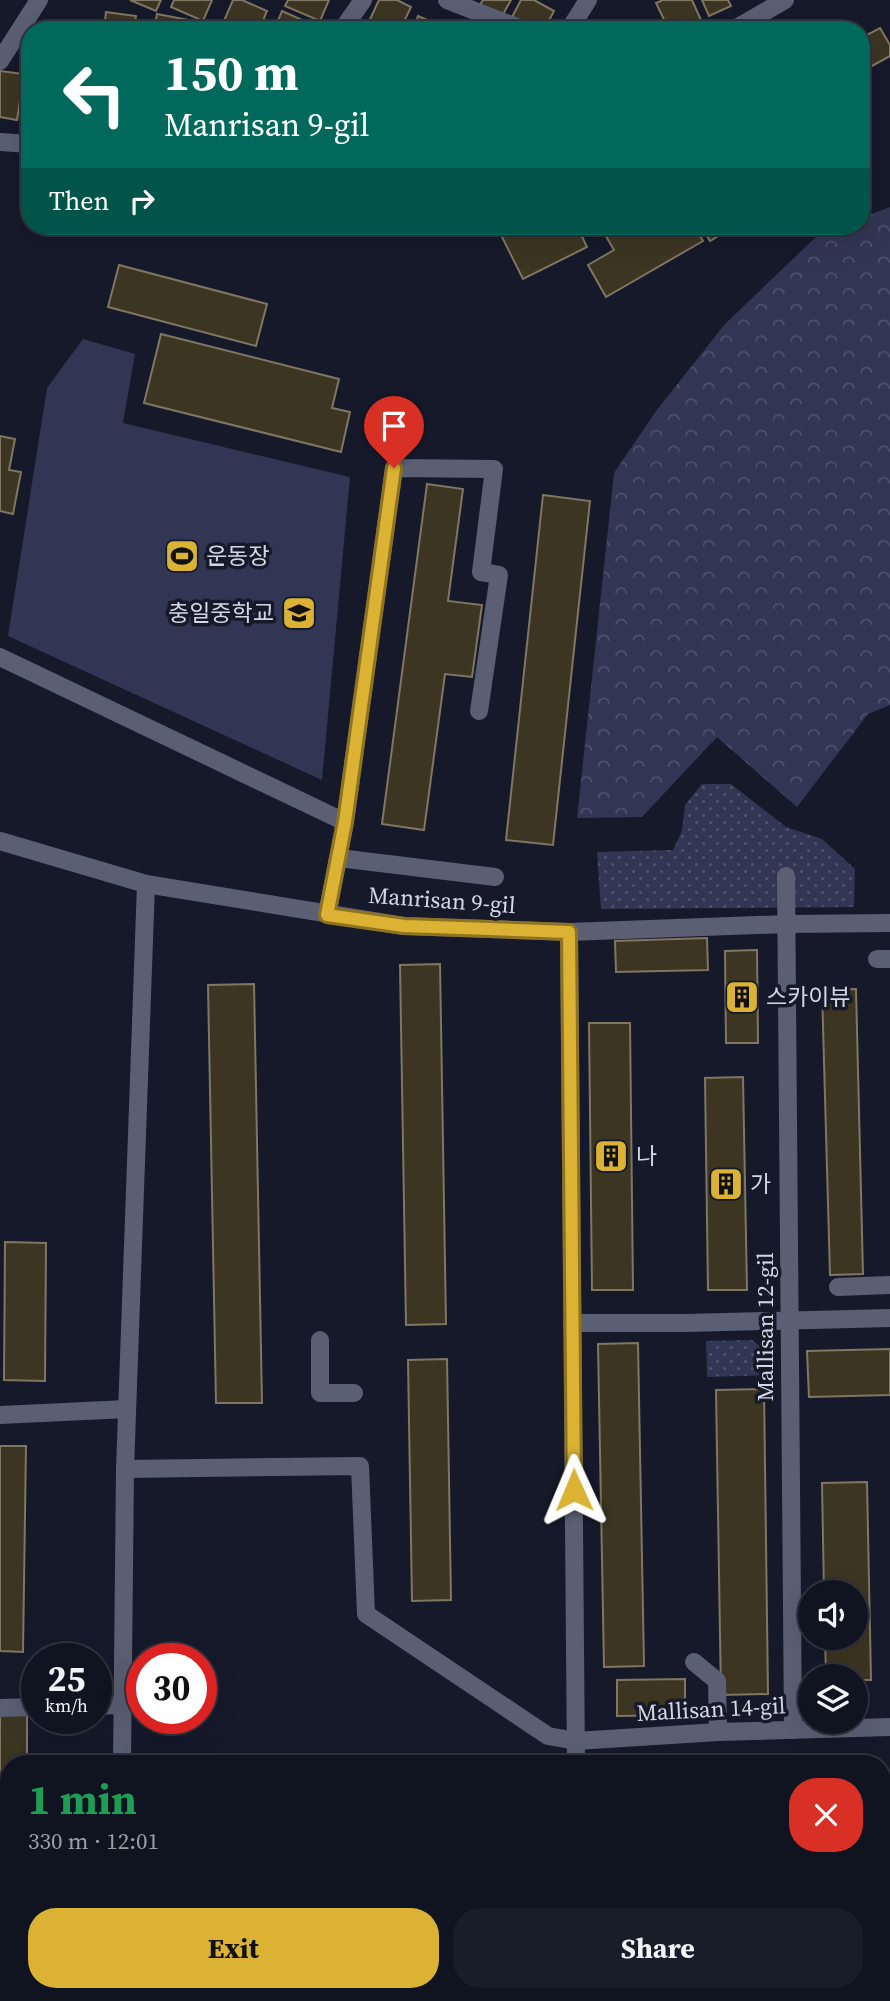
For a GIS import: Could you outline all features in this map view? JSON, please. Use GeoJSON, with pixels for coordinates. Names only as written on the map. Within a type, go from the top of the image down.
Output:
{"type":"FeatureCollection","features":[{"type":"Feature","properties":{"kind":"street"},"geometry":{"type":"LineString","coordinates":[[26,21],[39,0]]}},
{"type":"Feature","properties":{"kind":"street"},"geometry":{"type":"LineString","coordinates":[[348,21],[363,0]]}},
{"type":"Feature","properties":{"kind":"street"},"geometry":{"type":"LineString","coordinates":[[447,0],[501,21]]}},
{"type":"Feature","properties":{"kind":"street"},"geometry":{"type":"LineString","coordinates":[[575,21],[588,0]]}},
{"type":"Feature","properties":{"kind":"street"},"geometry":{"type":"LineString","coordinates":[[749,21],[785,0]]}},
{"type":"Feature","properties":{"kind":"street"},"geometry":{"type":"LineString","coordinates":[[0,61],[21,28]]}},
{"type":"Feature","properties":{"kind":"street"},"geometry":{"type":"LineString","coordinates":[[0,142],[21,143]]}},
{"type":"Feature","properties":{"kind":"street"},"geometry":{"type":"LineString","coordinates":[[327,915],[345,822],[394,468],[494,469],[481,572],[499,575],[479,711]]}},
{"type":"Feature","properties":{"kind":"street"},"geometry":{"type":"LineString","coordinates":[[0,657],[345,822]]}},
{"type":"Feature","properties":{"kind":"street","name":"Manrisan 9-gil"},"geometry":{"type":"LineString","coordinates":[[0,841],[146,884],[404,926],[569,932],[890,923]]}},
{"type":"Feature","properties":{"kind":"street"},"geometry":{"type":"LineString","coordinates":[[339,858],[495,877]]}},
{"type":"Feature","properties":{"kind":"street","name":"Mallisan 12-gil"},"geometry":{"type":"LineString","coordinates":[[786,876],[793,1730]]}},
{"type":"Feature","properties":{"kind":"street"},"geometry":{"type":"LineString","coordinates":[[122,1755],[125,1469],[146,884]]}},
{"type":"Feature","properties":{"kind":"street"},"geometry":{"type":"LineString","coordinates":[[569,932],[576,1755]]}},
{"type":"Feature","properties":{"kind":"street"},"geometry":{"type":"LineString","coordinates":[[838,1287],[890,1285]]}},
{"type":"Feature","properties":{"kind":"street"},"geometry":{"type":"LineString","coordinates":[[572,1323],[890,1318]]}},
{"type":"Feature","properties":{"kind":"street"},"geometry":{"type":"LineString","coordinates":[[320,1340],[320,1393],[354,1393]]}},
{"type":"Feature","properties":{"kind":"street"},"geometry":{"type":"LineString","coordinates":[[0,1415],[127,1409]]}},
{"type":"Feature","properties":{"kind":"street","name":"Mallisan 14-gil"},"geometry":{"type":"LineString","coordinates":[[125,1469],[360,1466],[366,1614],[548,1736],[576,1741],[718,1732],[890,1727]]}},
{"type":"Feature","properties":{"kind":"street"},"geometry":{"type":"LineString","coordinates":[[694,1662],[717,1681],[718,1732]]}},
{"type":"Feature","properties":{"kind":"street"},"geometry":{"type":"LineString","coordinates":[[112,1705],[122,1705]]}},
{"type":"Feature","properties":{"kind":"street"},"geometry":{"type":"LineString","coordinates":[[0,1708],[21,1707]]}},
{"type":"Feature","properties":{"kind":"green space"},"geometry":{"type":"Polygon","coordinates":[[[890,207],[890,705],[868,714],[797,807],[717,737],[642,817],[577,818],[614,473],[656,411],[725,324],[817,236],[870,235],[870,215],[890,207]]]}},
{"type":"Feature","properties":{"kind":"green space","name":"운동장"},"geometry":{"type":"Polygon","coordinates":[[[83,339],[135,354],[123,423],[350,477],[322,780],[8,636],[47,388],[83,339]]]}},
{"type":"Feature","properties":{"kind":"green space"},"geometry":{"type":"Polygon","coordinates":[[[702,784],[731,784],[786,827],[822,839],[855,869],[854,907],[601,909],[597,852],[673,850],[682,831],[685,805],[702,784]]]}},
{"type":"Feature","properties":{"kind":"green space"},"geometry":{"type":"Polygon","coordinates":[[[752,1340],[767,1352],[768,1375],[707,1377],[706,1341],[752,1340]]]}},
{"type":"Feature","properties":{"kind":"building"},"geometry":{"type":"Polygon","coordinates":[[[130,0],[161,0],[156,11],[130,0]]]}},
{"type":"Feature","properties":{"kind":"building"},"geometry":{"type":"Polygon","coordinates":[[[174,0],[212,0],[203,21],[171,7],[174,0]]]}},
{"type":"Feature","properties":{"kind":"building"},"geometry":{"type":"Polygon","coordinates":[[[233,0],[242,0],[267,11],[263,21],[224,21],[233,0]]]}},
{"type":"Feature","properties":{"kind":"building"},"geometry":{"type":"Polygon","coordinates":[[[288,0],[329,0],[320,21],[285,6],[288,0]]]}},
{"type":"Feature","properties":{"kind":"building"},"geometry":{"type":"Polygon","coordinates":[[[379,0],[397,0],[411,7],[404,21],[369,21],[379,0]]]}},
{"type":"Feature","properties":{"kind":"building"},"geometry":{"type":"Polygon","coordinates":[[[483,0],[511,0],[501,18],[479,6],[483,0]]]}},
{"type":"Feature","properties":{"kind":"building"},"geometry":{"type":"Polygon","coordinates":[[[521,0],[534,0],[554,11],[549,21],[520,21],[512,17],[521,0]]]}},
{"type":"Feature","properties":{"kind":"building"},"geometry":{"type":"Polygon","coordinates":[[[663,0],[692,0],[701,20],[665,21],[656,3],[663,0]]]}},
{"type":"Feature","properties":{"kind":"building"},"geometry":{"type":"Polygon","coordinates":[[[702,0],[728,0],[731,6],[709,16],[702,0]]]}},
{"type":"Feature","properties":{"kind":"building"},"geometry":{"type":"Polygon","coordinates":[[[282,11],[304,21],[278,21],[282,11]]]}},
{"type":"Feature","properties":{"kind":"building"},"geometry":{"type":"Polygon","coordinates":[[[106,12],[136,16],[135,21],[105,21],[106,12]]]}},
{"type":"Feature","properties":{"kind":"building"},"geometry":{"type":"Polygon","coordinates":[[[157,14],[189,20],[189,21],[156,21],[157,14]]]}},
{"type":"Feature","properties":{"kind":"building"},"geometry":{"type":"Polygon","coordinates":[[[418,16],[430,21],[416,21],[418,16]]]}},
{"type":"Feature","properties":{"kind":"building"},"geometry":{"type":"Polygon","coordinates":[[[880,28],[890,45],[890,56],[870,67],[870,33],[880,28]]]}},
{"type":"Feature","properties":{"kind":"building"},"geometry":{"type":"Polygon","coordinates":[[[0,71],[21,74],[17,120],[0,117],[0,71]]]}},
{"type":"Feature","properties":{"kind":"building"},"geometry":{"type":"Polygon","coordinates":[[[501,235],[581,235],[587,247],[523,279],[501,235]]]}},
{"type":"Feature","properties":{"kind":"building"},"geometry":{"type":"Polygon","coordinates":[[[605,235],[699,235],[703,241],[606,297],[588,265],[614,250],[605,235]]]}},
{"type":"Feature","properties":{"kind":"building"},"geometry":{"type":"Polygon","coordinates":[[[706,235],[720,235],[710,241],[706,235]]]}},
{"type":"Feature","properties":{"kind":"building"},"geometry":{"type":"Polygon","coordinates":[[[119,265],[267,304],[256,346],[108,307],[119,265]]]}},
{"type":"Feature","properties":{"kind":"building"},"geometry":{"type":"Polygon","coordinates":[[[161,334],[339,379],[332,408],[350,412],[341,452],[144,403],[161,334]]]}},
{"type":"Feature","properties":{"kind":"building"},"geometry":{"type":"Polygon","coordinates":[[[0,436],[15,439],[9,470],[21,472],[13,514],[0,511],[0,436]]]}},
{"type":"Feature","properties":{"kind":"building"},"geometry":{"type":"Polygon","coordinates":[[[427,484],[463,489],[448,601],[482,605],[472,677],[445,674],[424,830],[382,824],[427,484]]]}},
{"type":"Feature","properties":{"kind":"building"},"geometry":{"type":"Polygon","coordinates":[[[543,495],[590,501],[553,845],[506,840],[543,495]]]}},
{"type":"Feature","properties":{"kind":"building"},"geometry":{"type":"Polygon","coordinates":[[[707,938],[708,970],[616,972],[615,941],[707,938]]]}},
{"type":"Feature","properties":{"kind":"building","name":"스카이뷰"},"geometry":{"type":"Polygon","coordinates":[[[757,950],[758,1043],[726,1043],[725,951],[757,950]]]}},
{"type":"Feature","properties":{"kind":"building"},"geometry":{"type":"Polygon","coordinates":[[[440,964],[446,1324],[406,1325],[400,965],[440,964]]]}},
{"type":"Feature","properties":{"kind":"building"},"geometry":{"type":"Polygon","coordinates":[[[254,984],[262,1403],[216,1403],[208,985],[254,984]]]}},
{"type":"Feature","properties":{"kind":"building"},"geometry":{"type":"Polygon","coordinates":[[[856,989],[863,1274],[830,1275],[822,990],[856,989]]]}},
{"type":"Feature","properties":{"kind":"building","name":"나"},"geometry":{"type":"Polygon","coordinates":[[[589,1023],[630,1023],[633,1290],[592,1290],[589,1023]]]}},
{"type":"Feature","properties":{"kind":"building","name":"가"},"geometry":{"type":"Polygon","coordinates":[[[743,1077],[747,1290],[708,1290],[705,1078],[743,1077]]]}},
{"type":"Feature","properties":{"kind":"building"},"geometry":{"type":"Polygon","coordinates":[[[5,1242],[46,1243],[45,1381],[4,1380],[5,1242]]]}},
{"type":"Feature","properties":{"kind":"building"},"geometry":{"type":"Polygon","coordinates":[[[638,1343],[644,1666],[604,1667],[598,1344],[638,1343]]]}},
{"type":"Feature","properties":{"kind":"building"},"geometry":{"type":"Polygon","coordinates":[[[890,1349],[890,1395],[809,1397],[807,1351],[890,1349]]]}},
{"type":"Feature","properties":{"kind":"building"},"geometry":{"type":"Polygon","coordinates":[[[447,1359],[451,1600],[412,1601],[408,1360],[447,1359]]]}},
{"type":"Feature","properties":{"kind":"building"},"geometry":{"type":"Polygon","coordinates":[[[764,1389],[768,1694],[721,1695],[716,1390],[764,1389]]]}},
{"type":"Feature","properties":{"kind":"building"},"geometry":{"type":"Polygon","coordinates":[[[0,1446],[26,1446],[23,1643],[21,1652],[0,1651],[0,1446]]]}},
{"type":"Feature","properties":{"kind":"building"},"geometry":{"type":"Polygon","coordinates":[[[867,1482],[871,1680],[868,1680],[868,1664],[826,1664],[825,1650],[868,1650],[868,1580],[824,1580],[822,1483],[867,1482]]]}},
{"type":"Feature","properties":{"kind":"building"},"geometry":{"type":"Polygon","coordinates":[[[685,1679],[685,1715],[617,1716],[617,1680],[685,1679]]]}},
{"type":"Feature","properties":{"kind":"building"},"geometry":{"type":"Polygon","coordinates":[[[0,1713],[21,1713],[21,1734],[27,1734],[27,1755],[0,1755],[0,1713]]]}},
{"type":"Feature","properties":{"kind":"place","name":"운동장"},"geometry":{"type":"Point","coordinates":[182,556]}},
{"type":"Feature","properties":{"kind":"place","name":"충일중학교"},"geometry":{"type":"Point","coordinates":[299,613]}},
{"type":"Feature","properties":{"kind":"place","name":"스카이뷰"},"geometry":{"type":"Point","coordinates":[742,997]}},
{"type":"Feature","properties":{"kind":"place","name":"나"},"geometry":{"type":"Point","coordinates":[611,1156]}},
{"type":"Feature","properties":{"kind":"place","name":"가"},"geometry":{"type":"Point","coordinates":[726,1184]}},
{"type":"Feature","properties":{"kind":"route"},"geometry":{"type":"LineString","coordinates":[[394,468],[345,822],[327,915],[404,926],[569,932],[574,1490]]}}]}
